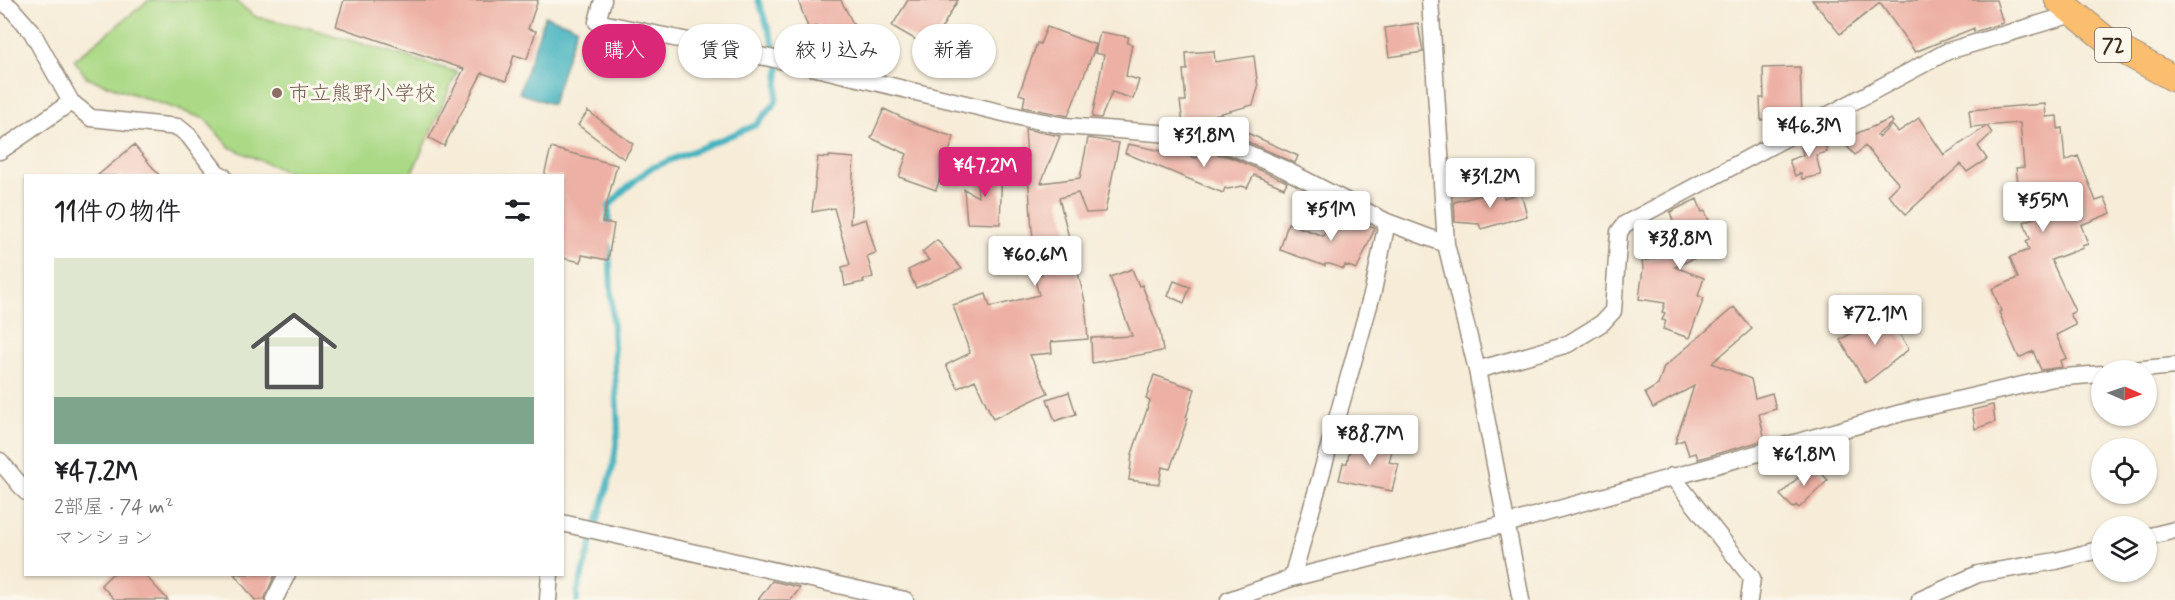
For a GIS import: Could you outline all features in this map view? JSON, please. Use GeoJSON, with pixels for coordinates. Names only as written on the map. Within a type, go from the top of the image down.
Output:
{"type":"FeatureCollection","features":[{"type":"Feature","properties":{"kind":"main road","name":"72"},"geometry":{"type":"LineString","coordinates":[[2066,7],[2114,46],[2175,79]]}},
{"type":"Feature","properties":{"kind":"street"},"geometry":{"type":"LineString","coordinates":[[0,0],[11,8],[32,32],[71,102],[91,118],[178,128],[189,136],[219,174]]}},
{"type":"Feature","properties":{"kind":"street"},"geometry":{"type":"LineString","coordinates":[[603,0],[597,22],[807,66],[1024,118],[1065,126],[1184,135],[1233,147],[1284,169],[1388,222],[1446,244]]}},
{"type":"Feature","properties":{"kind":"street"},"geometry":{"type":"LineString","coordinates":[[1430,0],[1446,244],[1477,370],[1521,600]]}},
{"type":"Feature","properties":{"kind":"street"},"geometry":{"type":"LineString","coordinates":[[1477,370],[1568,344],[1602,323],[1613,311],[1619,232],[1626,224],[1947,51],[2066,7]]}},
{"type":"Feature","properties":{"kind":"street"},"geometry":{"type":"LineString","coordinates":[[0,152],[71,102]]}},
{"type":"Feature","properties":{"kind":"street"},"geometry":{"type":"LineString","coordinates":[[1292,578],[1373,291],[1388,222]]}},
{"type":"Feature","properties":{"kind":"street"},"geometry":{"type":"LineString","coordinates":[[2157,368],[2175,366]]}},
{"type":"Feature","properties":{"kind":"street"},"geometry":{"type":"LineString","coordinates":[[1229,600],[1292,578],[1506,524],[1901,413],[2053,378],[2091,375]]}},
{"type":"Feature","properties":{"kind":"street"},"geometry":{"type":"LineString","coordinates":[[0,461],[24,490]]}},
{"type":"Feature","properties":{"kind":"street"},"geometry":{"type":"LineString","coordinates":[[1672,476],[1752,578],[1749,600]]}},
{"type":"Feature","properties":{"kind":"street"},"geometry":{"type":"LineString","coordinates":[[564,523],[904,600]]}},
{"type":"Feature","properties":{"kind":"street"},"geometry":{"type":"LineString","coordinates":[[2157,534],[2175,530]]}},
{"type":"Feature","properties":{"kind":"street"},"geometry":{"type":"LineString","coordinates":[[1920,600],[1978,574],[2056,561],[2091,552]]}},
{"type":"Feature","properties":{"kind":"street"},"geometry":{"type":"LineString","coordinates":[[274,600],[286,576]]}},
{"type":"Feature","properties":{"kind":"street"},"geometry":{"type":"LineString","coordinates":[[548,600],[550,576]]}},
{"type":"Feature","properties":{"kind":"green space"},"geometry":{"type":"Polygon","coordinates":[[[149,0],[234,0],[256,17],[309,28],[457,72],[411,174],[292,174],[229,147],[205,119],[87,78],[74,60],[149,0]]]}},
{"type":"Feature","properties":{"kind":"water"},"geometry":{"type":"Polygon","coordinates":[[[545,16],[577,27],[552,104],[519,93],[545,16]]]}},
{"type":"Feature","properties":{"kind":"building"},"geometry":{"type":"Polygon","coordinates":[[[344,0],[538,0],[528,29],[536,31],[527,59],[514,55],[506,81],[482,73],[444,146],[429,138],[464,69],[336,26],[344,0]]]}},
{"type":"Feature","properties":{"kind":"building"},"geometry":{"type":"Polygon","coordinates":[[[798,0],[841,0],[853,24],[807,24],[798,0]]]}},
{"type":"Feature","properties":{"kind":"building"},"geometry":{"type":"Polygon","coordinates":[[[908,0],[958,0],[944,24],[912,24],[912,38],[900,31],[900,24],[893,24],[908,0]]]}},
{"type":"Feature","properties":{"kind":"building"},"geometry":{"type":"Polygon","coordinates":[[[1812,0],[1996,0],[2003,23],[1974,32],[1974,28],[1915,52],[1880,3],[1840,34],[1812,0]]]}},
{"type":"Feature","properties":{"kind":"building"},"geometry":{"type":"Polygon","coordinates":[[[1418,23],[1423,52],[1389,57],[1385,28],[1418,23]]]}},
{"type":"Feature","properties":{"kind":"building"},"geometry":{"type":"Polygon","coordinates":[[[1047,27],[1096,45],[1068,116],[1023,107],[1025,96],[1019,94],[1037,43],[1040,44],[1047,27]]]}},
{"type":"Feature","properties":{"kind":"building"},"geometry":{"type":"Polygon","coordinates":[[[1100,32],[1129,37],[1127,43],[1132,44],[1126,76],[1139,80],[1133,99],[1112,92],[1101,118],[1092,117],[1104,55],[1095,53],[1100,32]]]}},
{"type":"Feature","properties":{"kind":"building"},"geometry":{"type":"Polygon","coordinates":[[[1214,51],[1215,62],[1254,56],[1258,88],[1253,105],[1210,116],[1298,156],[1295,163],[1237,137],[1183,124],[1180,101],[1186,101],[1183,70],[1187,70],[1186,53],[1214,51]]]}},
{"type":"Feature","properties":{"kind":"building"},"geometry":{"type":"Polygon","coordinates":[[[1800,67],[1802,117],[1761,120],[1760,98],[1764,98],[1763,68],[1800,67]]]}},
{"type":"Feature","properties":{"kind":"building"},"geometry":{"type":"Polygon","coordinates":[[[2045,104],[2046,117],[2057,116],[2058,129],[2062,128],[2065,161],[2078,156],[2096,201],[2105,198],[2111,213],[2081,225],[2088,244],[2082,246],[2083,248],[2051,260],[2075,311],[2070,314],[2076,325],[2056,335],[2067,358],[2060,361],[2062,367],[2041,370],[2033,351],[2019,358],[1999,312],[2001,311],[1992,289],[2018,278],[2010,257],[2029,250],[2026,241],[2030,239],[2024,222],[2039,216],[2034,188],[2019,190],[2016,168],[2024,167],[2020,123],[1971,127],[1969,110],[2045,104]]]}},
{"type":"Feature","properties":{"kind":"building"},"geometry":{"type":"Polygon","coordinates":[[[884,109],[918,125],[954,137],[936,190],[899,177],[907,154],[871,138],[884,109]]]}},
{"type":"Feature","properties":{"kind":"building"},"geometry":{"type":"Polygon","coordinates":[[[588,111],[633,144],[624,159],[578,125],[588,111]]]}},
{"type":"Feature","properties":{"kind":"building"},"geometry":{"type":"Polygon","coordinates":[[[1919,118],[1944,155],[1987,126],[1992,133],[1978,146],[1987,159],[1967,172],[1961,164],[1906,214],[1888,195],[1899,184],[1865,146],[1855,155],[1841,140],[1891,119],[1893,122],[1877,135],[1879,137],[1892,125],[1898,132],[1919,118]]]}},
{"type":"Feature","properties":{"kind":"building"},"geometry":{"type":"Polygon","coordinates":[[[1025,129],[1060,136],[1041,183],[1080,178],[1088,138],[1119,143],[1105,212],[1086,213],[1078,193],[1059,198],[1085,301],[1088,339],[1051,342],[1052,353],[1030,355],[1048,393],[993,419],[975,380],[958,388],[946,365],[970,353],[953,305],[986,294],[990,307],[1039,295],[1034,276],[1042,274],[1032,231],[1025,129]]]}},
{"type":"Feature","properties":{"kind":"building"},"geometry":{"type":"Polygon","coordinates":[[[1823,136],[1827,152],[1816,155],[1821,175],[1802,179],[1801,173],[1795,176],[1789,160],[1803,155],[1800,142],[1823,136]]]}},
{"type":"Feature","properties":{"kind":"building"},"geometry":{"type":"Polygon","coordinates":[[[1128,144],[1197,158],[1199,150],[1195,149],[1230,157],[1287,182],[1284,188],[1254,175],[1247,188],[1242,186],[1225,188],[1223,193],[1125,153],[1128,144]]]}},
{"type":"Feature","properties":{"kind":"building"},"geometry":{"type":"Polygon","coordinates":[[[134,145],[158,174],[99,174],[134,145]]]}},
{"type":"Feature","properties":{"kind":"building"},"geometry":{"type":"Polygon","coordinates":[[[551,148],[617,165],[602,222],[614,224],[608,260],[582,255],[581,262],[564,258],[564,174],[544,174],[551,148]]]}},
{"type":"Feature","properties":{"kind":"building"},"geometry":{"type":"Polygon","coordinates":[[[829,156],[854,158],[850,224],[866,219],[876,253],[867,256],[873,277],[863,280],[864,282],[845,286],[842,267],[850,265],[834,208],[812,212],[818,157],[829,158],[829,156]]]}},
{"type":"Feature","properties":{"kind":"building"},"geometry":{"type":"Polygon","coordinates":[[[1002,168],[1000,224],[967,223],[964,189],[978,197],[976,170],[1002,168]]]}},
{"type":"Feature","properties":{"kind":"building"},"geometry":{"type":"Polygon","coordinates":[[[1502,190],[1504,198],[1521,193],[1527,216],[1481,229],[1479,224],[1455,222],[1454,202],[1502,190]]]}},
{"type":"Feature","properties":{"kind":"building"},"geometry":{"type":"Polygon","coordinates":[[[1697,199],[1702,212],[1705,211],[1719,247],[1675,267],[1704,278],[1698,296],[1704,298],[1689,338],[1663,329],[1666,321],[1662,320],[1665,303],[1639,299],[1642,261],[1681,253],[1678,246],[1681,245],[1670,212],[1697,199]]]}},
{"type":"Feature","properties":{"kind":"building"},"geometry":{"type":"Polygon","coordinates":[[[1336,208],[1375,228],[1357,269],[1345,265],[1344,269],[1330,264],[1325,264],[1325,266],[1280,250],[1288,223],[1323,236],[1336,208]]]}},
{"type":"Feature","properties":{"kind":"building"},"geometry":{"type":"Polygon","coordinates":[[[937,240],[962,269],[916,288],[908,270],[929,260],[922,252],[937,240]]]}},
{"type":"Feature","properties":{"kind":"building"},"geometry":{"type":"Polygon","coordinates":[[[1132,269],[1139,286],[1142,285],[1160,332],[1163,351],[1092,363],[1091,338],[1132,336],[1110,277],[1132,269]]]}},
{"type":"Feature","properties":{"kind":"building"},"geometry":{"type":"Polygon","coordinates":[[[1174,281],[1190,287],[1184,303],[1168,296],[1174,281]]]}},
{"type":"Feature","properties":{"kind":"building"},"geometry":{"type":"Polygon","coordinates":[[[1734,307],[1752,329],[1712,363],[1751,379],[1755,398],[1772,393],[1776,409],[1759,414],[1765,440],[1698,459],[1696,453],[1689,455],[1684,440],[1675,443],[1694,386],[1653,408],[1645,393],[1658,385],[1664,367],[1734,307]]]}},
{"type":"Feature","properties":{"kind":"building"},"geometry":{"type":"Polygon","coordinates":[[[1886,312],[1909,349],[1866,383],[1840,340],[1886,312]]]}},
{"type":"Feature","properties":{"kind":"building"},"geometry":{"type":"Polygon","coordinates":[[[1154,375],[1195,389],[1186,417],[1188,418],[1170,469],[1162,467],[1159,484],[1129,480],[1132,454],[1150,401],[1146,399],[1154,375]]]}},
{"type":"Feature","properties":{"kind":"building"},"geometry":{"type":"Polygon","coordinates":[[[1069,392],[1076,414],[1055,421],[1047,399],[1069,392]]]}},
{"type":"Feature","properties":{"kind":"building"},"geometry":{"type":"Polygon","coordinates":[[[1993,405],[1995,422],[1975,429],[1972,410],[1993,405]]]}},
{"type":"Feature","properties":{"kind":"building"},"geometry":{"type":"Polygon","coordinates":[[[1352,438],[1393,447],[1389,462],[1399,464],[1392,491],[1339,480],[1343,463],[1347,463],[1352,438]]]}},
{"type":"Feature","properties":{"kind":"building"},"geometry":{"type":"Polygon","coordinates":[[[1812,464],[1828,480],[1799,508],[1796,505],[1793,508],[1780,495],[1812,464]]]}},
{"type":"Feature","properties":{"kind":"building"},"geometry":{"type":"Polygon","coordinates":[[[110,576],[146,576],[168,600],[115,600],[101,585],[110,576]]]}},
{"type":"Feature","properties":{"kind":"building"},"geometry":{"type":"Polygon","coordinates":[[[236,576],[274,576],[264,600],[255,600],[236,576]]]}},
{"type":"Feature","properties":{"kind":"building"},"geometry":{"type":"Polygon","coordinates":[[[772,581],[800,588],[791,600],[758,600],[772,581]]]}},
{"type":"Feature","properties":{"kind":"waterway"},"geometry":{"type":"LineString","coordinates":[[608,230],[609,206],[649,169],[756,125],[776,102],[780,62],[758,0]]}},
{"type":"Feature","properties":{"kind":"waterway"},"geometry":{"type":"LineString","coordinates":[[577,600],[577,593],[613,467],[618,430],[609,246]]}},
{"type":"Feature","properties":{"kind":"place","name":"市立熊野小学校"},"geometry":{"type":"Point","coordinates":[277,93]}}]}
